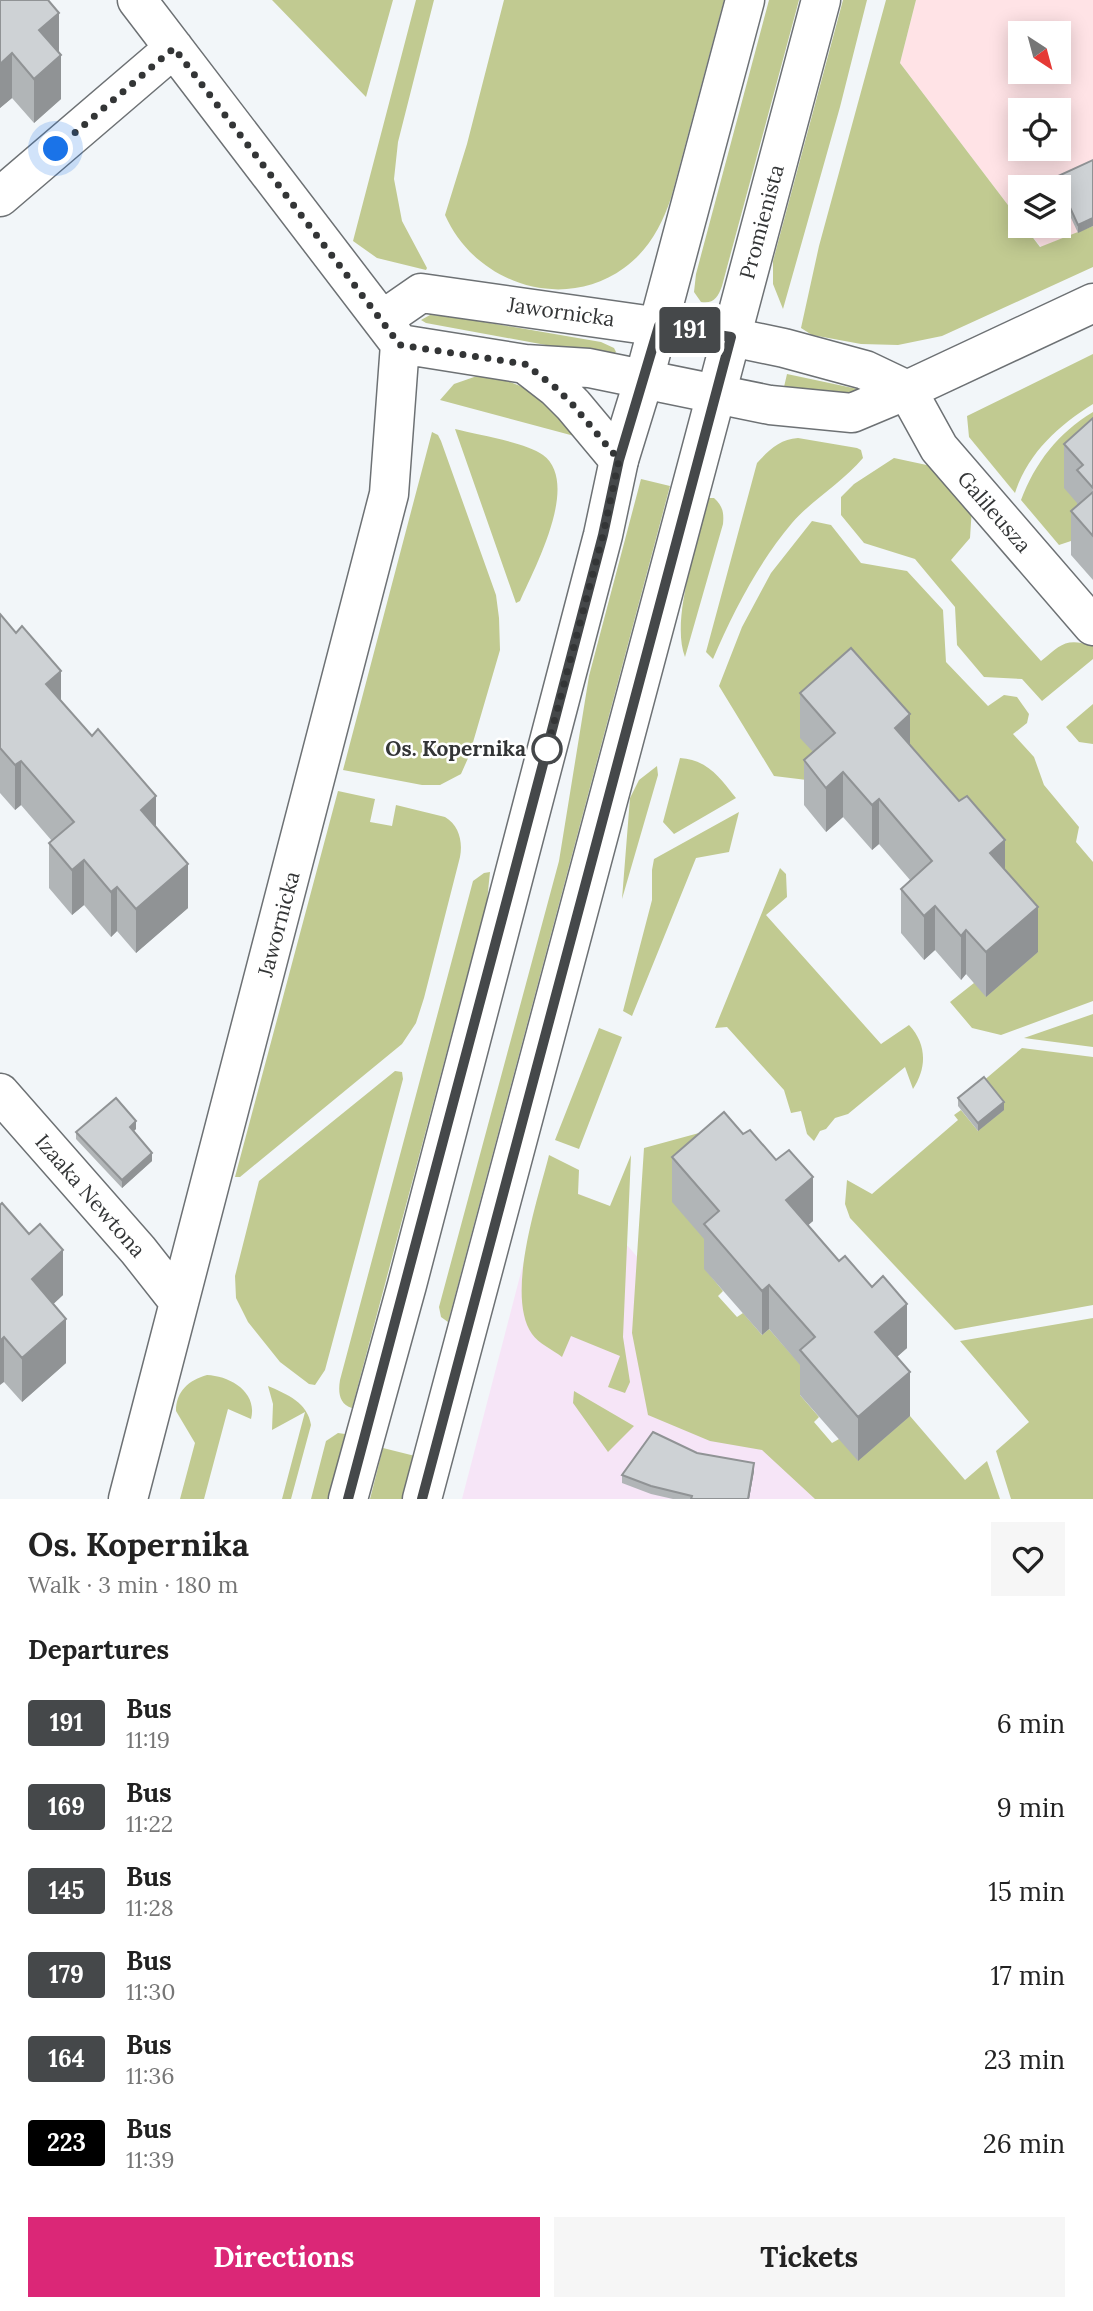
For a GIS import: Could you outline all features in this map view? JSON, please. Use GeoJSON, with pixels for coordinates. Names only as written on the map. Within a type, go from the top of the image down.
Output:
{"type":"FeatureCollection","features":[{"type":"Feature","properties":{"kind":"street"},"geometry":{"type":"LineString","coordinates":[[137,0],[391,332],[525,364],[589,368],[770,405],[852,413],[1093,303]]}},
{"type":"Feature","properties":{"kind":"street"},"geometry":{"type":"LineString","coordinates":[[348,1499],[544,762],[603,535],[619,460],[659,326],[745,0]]}},
{"type":"Feature","properties":{"kind":"street","name":"Promienista"},"geometry":{"type":"LineString","coordinates":[[422,1499],[821,0]]}},
{"type":"Feature","properties":{"kind":"street"},"geometry":{"type":"LineString","coordinates":[[0,197],[174,48]]}},
{"type":"Feature","properties":{"kind":"street","name":"Jawornicka"},"geometry":{"type":"LineString","coordinates":[[128,1499],[390,494],[391,332],[421,293],[731,337],[865,370],[907,390]]}},
{"type":"Feature","properties":{"kind":"street"},"geometry":{"type":"LineString","coordinates":[[525,364],[565,396],[619,460]]}},
{"type":"Feature","properties":{"kind":"street","name":"Galileusza"},"geometry":{"type":"LineString","coordinates":[[907,390],[939,448],[1093,626]]}},
{"type":"Feature","properties":{"kind":"street","name":"Izaaka Newtona"},"geometry":{"type":"LineString","coordinates":[[0,1093],[138,1250],[179,1302]]}},
{"type":"Feature","properties":{"kind":"shaded area"},"geometry":{"type":"Polygon","coordinates":[[[916,0],[1093,0],[1093,226],[1071,235],[1071,175],[1008,175],[1008,205],[900,63],[916,0]]]}},
{"type":"Feature","properties":{"kind":"shaded area"},"geometry":{"type":"Polygon","coordinates":[[[1034,238],[1063,238],[1041,247],[1034,238]]]}},
{"type":"Feature","properties":{"kind":"shaded area"},"geometry":{"type":"Polygon","coordinates":[[[545,1180],[611,1207],[606,1221],[848,1499],[462,1499],[545,1180]]]}},
{"type":"Feature","properties":{"kind":"green space"},"geometry":{"type":"Polygon","coordinates":[[[272,0],[393,0],[366,97],[272,0]]]}},
{"type":"Feature","properties":{"kind":"green space"},"geometry":{"type":"Polygon","coordinates":[[[416,0],[434,0],[398,142],[394,179],[402,221],[426,270],[377,258],[353,241],[416,0]]]}},
{"type":"Feature","properties":{"kind":"green space"},"geometry":{"type":"Polygon","coordinates":[[[504,0],[724,0],[671,198],[663,218],[653,237],[633,261],[600,281],[574,288],[548,289],[522,284],[498,274],[477,258],[459,239],[445,215],[467,144],[504,0]]]}},
{"type":"Feature","properties":{"kind":"green space"},"geometry":{"type":"Polygon","coordinates":[[[769,0],[799,0],[722,286],[715,299],[701,302],[694,292],[696,274],[769,0]]]}},
{"type":"Feature","properties":{"kind":"green space"},"geometry":{"type":"Polygon","coordinates":[[[843,0],[867,0],[783,309],[773,284],[773,261],[843,0]]]}},
{"type":"Feature","properties":{"kind":"green space"},"geometry":{"type":"Polygon","coordinates":[[[886,0],[916,0],[900,63],[1008,205],[1008,238],[1033,238],[1040,247],[1063,238],[1071,238],[1071,235],[1093,226],[1093,267],[942,336],[898,345],[861,344],[812,335],[801,328],[819,246],[886,0]]]}},
{"type":"Feature","properties":{"kind":"green space"},"geometry":{"type":"Polygon","coordinates":[[[430,315],[601,342],[614,348],[616,352],[611,357],[421,320],[430,315]]]}},
{"type":"Feature","properties":{"kind":"green space"},"geometry":{"type":"Polygon","coordinates":[[[1093,354],[1093,404],[1056,431],[1036,453],[1015,493],[969,437],[967,416],[1093,354]]]}},
{"type":"Feature","properties":{"kind":"green space"},"geometry":{"type":"Polygon","coordinates":[[[787,374],[867,391],[864,398],[784,387],[787,374]]]}},
{"type":"Feature","properties":{"kind":"green space"},"geometry":{"type":"Polygon","coordinates":[[[477,376],[495,378],[523,388],[545,404],[578,437],[440,400],[454,384],[477,376]]]}},
{"type":"Feature","properties":{"kind":"green space"},"geometry":{"type":"Polygon","coordinates":[[[1093,412],[1093,463],[1083,510],[1071,541],[1059,545],[1021,500],[1033,474],[1049,450],[1069,429],[1093,412]]]}},
{"type":"Feature","properties":{"kind":"green space"},"geometry":{"type":"Polygon","coordinates":[[[455,429],[525,446],[543,455],[553,468],[557,485],[551,526],[535,569],[520,601],[516,603],[455,429]]]}},
{"type":"Feature","properties":{"kind":"green space"},"geometry":{"type":"Polygon","coordinates":[[[432,432],[438,435],[441,441],[496,595],[500,650],[469,756],[461,774],[440,785],[422,785],[343,770],[432,432]]]}},
{"type":"Feature","properties":{"kind":"green space"},"geometry":{"type":"Polygon","coordinates":[[[798,438],[857,448],[861,450],[863,458],[800,514],[780,538],[748,588],[713,659],[706,652],[757,463],[780,443],[798,438]]]}},
{"type":"Feature","properties":{"kind":"green space"},"geometry":{"type":"Polygon","coordinates":[[[894,458],[936,467],[972,507],[970,538],[951,560],[1041,661],[1064,644],[1076,642],[1093,646],[1093,659],[1042,701],[1022,679],[984,677],[957,645],[955,607],[915,559],[864,543],[841,515],[841,497],[854,484],[894,458]]]}},
{"type":"Feature","properties":{"kind":"green space"},"geometry":{"type":"Polygon","coordinates":[[[641,479],[670,486],[448,1322],[441,1317],[439,1307],[559,861],[589,676],[641,479]]]}},
{"type":"Feature","properties":{"kind":"green space"},"geometry":{"type":"Polygon","coordinates":[[[709,498],[714,498],[721,507],[723,524],[685,657],[681,641],[683,601],[709,498]]]}},
{"type":"Feature","properties":{"kind":"green space"},"geometry":{"type":"Polygon","coordinates":[[[812,521],[831,525],[861,563],[907,571],[943,610],[946,662],[988,706],[1004,695],[1017,697],[1029,714],[1027,723],[1013,734],[1034,757],[1044,785],[1079,827],[1076,842],[1093,862],[1093,1001],[1001,1035],[972,1028],[950,1002],[974,983],[1038,952],[828,769],[815,781],[774,776],[719,686],[742,627],[771,573],[812,521]]]}},
{"type":"Feature","properties":{"kind":"green space"},"geometry":{"type":"Polygon","coordinates":[[[1093,704],[1093,744],[1079,742],[1066,727],[1093,704]]]}},
{"type":"Feature","properties":{"kind":"green space"},"geometry":{"type":"Polygon","coordinates":[[[680,758],[706,766],[736,798],[674,834],[663,822],[680,758]]]}},
{"type":"Feature","properties":{"kind":"green space"},"geometry":{"type":"Polygon","coordinates":[[[657,766],[658,775],[622,899],[630,798],[639,780],[657,766]]]}},
{"type":"Feature","properties":{"kind":"green space"},"geometry":{"type":"Polygon","coordinates":[[[338,791],[375,799],[370,822],[392,826],[396,805],[445,817],[459,834],[460,857],[424,998],[416,1023],[402,1044],[240,1177],[235,1177],[338,791]]]}},
{"type":"Feature","properties":{"kind":"green space"},"geometry":{"type":"Polygon","coordinates":[[[739,812],[729,852],[696,858],[632,1016],[623,1011],[652,900],[654,859],[739,812]]]}},
{"type":"Feature","properties":{"kind":"green space"},"geometry":{"type":"Polygon","coordinates":[[[780,868],[786,874],[787,897],[766,915],[881,1044],[909,1025],[919,1040],[923,1056],[921,1073],[913,1089],[905,1067],[848,1114],[835,1118],[826,1129],[820,1131],[814,1141],[807,1134],[801,1111],[791,1113],[784,1090],[727,1027],[715,1028],[780,868]]]}},
{"type":"Feature","properties":{"kind":"green space"},"geometry":{"type":"Polygon","coordinates":[[[490,872],[487,901],[352,1408],[344,1404],[340,1397],[340,1380],[473,881],[490,872]]]}},
{"type":"Feature","properties":{"kind":"green space"},"geometry":{"type":"Polygon","coordinates":[[[1093,1014],[1093,1047],[1024,1038],[1093,1014]]]}},
{"type":"Feature","properties":{"kind":"green space"},"geometry":{"type":"Polygon","coordinates":[[[599,1028],[622,1037],[579,1149],[555,1140],[599,1028]]]}},
{"type":"Feature","properties":{"kind":"green space"},"geometry":{"type":"Polygon","coordinates":[[[1022,1048],[1093,1057],[1093,1305],[955,1330],[850,1218],[845,1204],[847,1180],[872,1194],[958,1120],[954,1115],[961,1110],[978,1131],[982,1082],[1022,1048]]]}},
{"type":"Feature","properties":{"kind":"green space"},"geometry":{"type":"Polygon","coordinates":[[[395,1071],[402,1072],[403,1079],[325,1370],[315,1385],[309,1384],[280,1362],[248,1322],[236,1298],[235,1276],[259,1181],[395,1071]]]}},
{"type":"Feature","properties":{"kind":"green space"},"geometry":{"type":"Polygon","coordinates":[[[721,1127],[711,1246],[705,1269],[723,1291],[718,1296],[737,1317],[743,1313],[762,1335],[769,1329],[807,1372],[800,1395],[819,1417],[814,1422],[832,1443],[910,1416],[965,1480],[987,1461],[1000,1499],[815,1499],[762,1450],[710,1441],[648,1415],[632,1333],[644,1148],[721,1127]]]}},
{"type":"Feature","properties":{"kind":"green space"},"geometry":{"type":"Polygon","coordinates":[[[549,1155],[579,1170],[578,1194],[610,1206],[631,1155],[623,1337],[630,1382],[625,1393],[608,1387],[620,1356],[571,1336],[562,1357],[532,1334],[525,1317],[522,1296],[526,1246],[549,1155]]]}},
{"type":"Feature","properties":{"kind":"green space"},"geometry":{"type":"Polygon","coordinates":[[[1093,1318],[1093,1499],[1011,1499],[996,1451],[1029,1422],[960,1341],[1093,1318]]]}},
{"type":"Feature","properties":{"kind":"green space"},"geometry":{"type":"Polygon","coordinates":[[[207,1375],[225,1378],[246,1393],[252,1409],[251,1419],[228,1409],[204,1499],[180,1499],[195,1443],[176,1411],[178,1398],[185,1387],[207,1375]]]}},
{"type":"Feature","properties":{"kind":"green space"},"geometry":{"type":"Polygon","coordinates":[[[268,1386],[301,1405],[309,1417],[311,1425],[291,1499],[282,1499],[305,1412],[272,1430],[273,1404],[268,1386]]]}},
{"type":"Feature","properties":{"kind":"green space"},"geometry":{"type":"Polygon","coordinates":[[[574,1391],[634,1426],[608,1452],[573,1403],[574,1391]]]}},
{"type":"Feature","properties":{"kind":"green space"},"geometry":{"type":"Polygon","coordinates":[[[338,1433],[345,1434],[328,1499],[311,1499],[326,1441],[338,1433]]]}},
{"type":"Feature","properties":{"kind":"green space"},"geometry":{"type":"Polygon","coordinates":[[[383,1448],[415,1456],[403,1499],[370,1499],[383,1448]]]}},
{"type":"Feature","properties":{"kind":"building"},"geometry":{"type":"Polygon","coordinates":[[[0,0],[48,0],[59,13],[39,30],[61,55],[34,79],[12,53],[0,64],[0,0]]]}},
{"type":"Feature","properties":{"kind":"building"},"geometry":{"type":"Polygon","coordinates":[[[1093,160],[1093,218],[1078,225],[1071,210],[1071,175],[1060,175],[1093,160]]]}},
{"type":"Feature","properties":{"kind":"building"},"geometry":{"type":"Polygon","coordinates":[[[1093,418],[1093,488],[1077,470],[1083,465],[1064,444],[1093,418]]]}},
{"type":"Feature","properties":{"kind":"building"},"geometry":{"type":"Polygon","coordinates":[[[1093,492],[1093,536],[1071,511],[1093,492]]]}},
{"type":"Feature","properties":{"kind":"building"},"geometry":{"type":"Polygon","coordinates":[[[0,614],[16,633],[22,626],[61,671],[46,684],[92,736],[98,729],[156,796],[141,810],[188,864],[136,909],[117,887],[111,892],[84,860],[72,870],[49,843],[74,822],[21,761],[15,765],[0,748],[0,614]]]}},
{"type":"Feature","properties":{"kind":"building"},"geometry":{"type":"Polygon","coordinates":[[[851,648],[910,714],[895,728],[959,801],[967,796],[1005,840],[990,853],[1038,907],[986,952],[966,930],[961,936],[935,906],[924,916],[901,889],[932,861],[879,799],[872,805],[843,772],[826,788],[804,760],[835,733],[800,693],[851,648]]]}},
{"type":"Feature","properties":{"kind":"building"},"geometry":{"type":"Polygon","coordinates":[[[984,1077],[1004,1102],[978,1123],[958,1098],[984,1077]]]}},
{"type":"Feature","properties":{"kind":"building"},"geometry":{"type":"Polygon","coordinates":[[[116,1098],[136,1121],[130,1127],[152,1153],[122,1180],[76,1132],[116,1098]]]}},
{"type":"Feature","properties":{"kind":"building"},"geometry":{"type":"Polygon","coordinates":[[[724,1112],[743,1134],[750,1130],[776,1160],[789,1150],[813,1177],[786,1200],[839,1261],[845,1256],[872,1287],[883,1276],[907,1304],[875,1332],[910,1372],[858,1417],[800,1350],[815,1337],[769,1285],[762,1291],[704,1224],[719,1211],[672,1157],[724,1112]]]}},
{"type":"Feature","properties":{"kind":"building"},"geometry":{"type":"Polygon","coordinates":[[[2,1203],[29,1234],[40,1224],[63,1250],[32,1279],[66,1319],[22,1358],[4,1337],[0,1341],[2,1203]]]}},
{"type":"Feature","properties":{"kind":"building"},"geometry":{"type":"Polygon","coordinates":[[[653,1432],[697,1453],[754,1463],[748,1499],[691,1499],[692,1496],[651,1486],[622,1475],[653,1432]]]}},
{"type":"Feature","properties":{"kind":"bus line","name":"191"},"geometry":{"type":"LineString","coordinates":[[348,1499],[407,1285],[603,535],[619,460],[659,326],[731,337],[590,876],[422,1499]]}},
{"type":"Feature","properties":{"kind":"place","name":"Os. Kopernika"},"geometry":{"type":"Point","coordinates":[547,749]}},
{"type":"Feature","properties":{"kind":"route"},"geometry":{"type":"LineString","coordinates":[[56,149],[174,48],[400,345],[525,364],[573,405],[619,460],[603,535],[547,749]]}}]}
